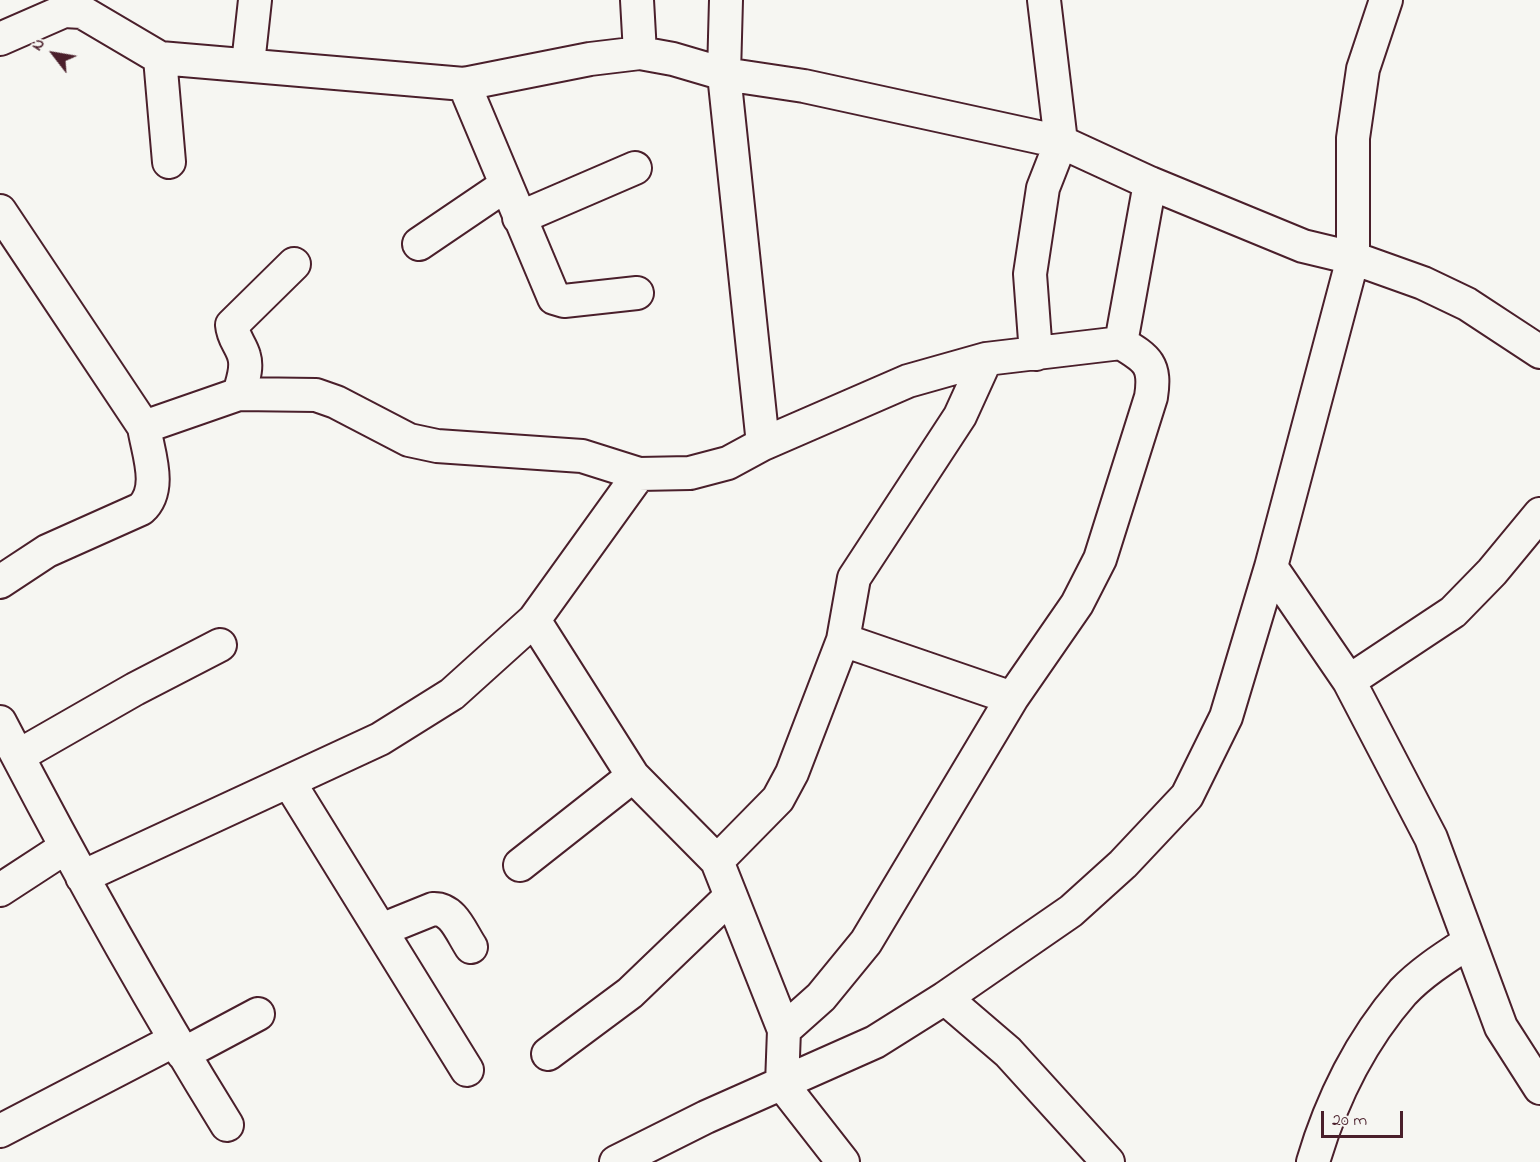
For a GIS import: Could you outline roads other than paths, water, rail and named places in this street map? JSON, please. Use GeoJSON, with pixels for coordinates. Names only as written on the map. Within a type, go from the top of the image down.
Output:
{"type":"FeatureCollection","features":[{"type":"Feature","properties":{"kind":"street"},"geometry":{"type":"LineString","coordinates":[[248,64],[255,0]]}},
{"type":"Feature","properties":{"kind":"street"},"geometry":{"type":"LineString","coordinates":[[637,0],[639,53]]}},
{"type":"Feature","properties":{"kind":"street"},"geometry":{"type":"LineString","coordinates":[[726,0],[724,74],[763,444]]}},
{"type":"Feature","properties":{"kind":"street"},"geometry":{"type":"LineString","coordinates":[[1036,354],[1030,273],[1043,188],[1061,142],[1044,0]]}},
{"type":"Feature","properties":{"kind":"street"},"geometry":{"type":"LineString","coordinates":[[616,1162],[706,1117],[875,1042],[945,998],[1071,911],[1123,864],[1187,796],[1226,717],[1271,567],[1353,258],[1353,138],[1363,69],[1386,0]]}},
{"type":"Feature","properties":{"kind":"street"},"geometry":{"type":"LineString","coordinates":[[0,39],[64,11],[85,6],[160,58],[464,84],[590,59],[639,53],[673,59],[724,74],[804,86],[1061,142],[1150,183],[1302,246],[1353,258],[1423,283],[1535,336]]}},
{"type":"Feature","properties":{"kind":"street"},"geometry":{"type":"LineString","coordinates":[[160,58],[169,162]]}},
{"type":"Feature","properties":{"kind":"street"},"geometry":{"type":"LineString","coordinates":[[464,84],[554,298],[564,301],[638,293]]}},
{"type":"Feature","properties":{"kind":"street"},"geometry":{"type":"LineString","coordinates":[[519,218],[635,168]]}},
{"type":"Feature","properties":{"kind":"street"},"geometry":{"type":"LineString","coordinates":[[1121,344],[1150,183]]}},
{"type":"Feature","properties":{"kind":"street"},"geometry":{"type":"LineString","coordinates":[[419,244],[506,185]]}},
{"type":"Feature","properties":{"kind":"street"},"geometry":{"type":"LineString","coordinates":[[0,211],[144,426],[154,490],[150,501],[141,509],[47,551],[0,582]]}},
{"type":"Feature","properties":{"kind":"street"},"geometry":{"type":"LineString","coordinates":[[239,394],[246,368],[244,356],[232,334],[232,325],[294,264]]}},
{"type":"Feature","properties":{"kind":"street"},"geometry":{"type":"LineString","coordinates":[[144,426],[239,394],[316,395],[336,402],[408,440],[437,446],[582,456],[639,474],[690,474],[728,463],[763,444],[908,381],[986,359],[1121,344],[1145,358],[1154,376],[1148,407],[1100,559],[1077,604],[1012,699],[866,942],[821,997],[784,1030]]}},
{"type":"Feature","properties":{"kind":"street"},"geometry":{"type":"LineString","coordinates":[[717,861],[778,799],[792,773],[843,640],[854,578],[960,416],[986,359]]}},
{"type":"Feature","properties":{"kind":"street"},"geometry":{"type":"LineString","coordinates":[[82,877],[380,739],[452,694],[534,620],[639,474]]}},
{"type":"Feature","properties":{"kind":"street"},"geometry":{"type":"LineString","coordinates":[[1349,681],[1453,612],[1492,572],[1540,514]]}},
{"type":"Feature","properties":{"kind":"street"},"geometry":{"type":"LineString","coordinates":[[1271,567],[1349,681],[1431,838],[1501,1027],[1540,1088]]}},
{"type":"Feature","properties":{"kind":"street"},"geometry":{"type":"LineString","coordinates":[[534,620],[633,776],[717,861],[784,1030],[782,1084],[843,1162]]}},
{"type":"Feature","properties":{"kind":"street"},"geometry":{"type":"LineString","coordinates":[[843,640],[1012,699]]}},
{"type":"Feature","properties":{"kind":"street"},"geometry":{"type":"LineString","coordinates":[[18,756],[135,689],[220,645]]}},
{"type":"Feature","properties":{"kind":"street"},"geometry":{"type":"LineString","coordinates":[[0,722],[82,877],[179,1047],[227,1125]]}},
{"type":"Feature","properties":{"kind":"street"},"geometry":{"type":"LineString","coordinates":[[520,865],[633,776]]}},
{"type":"Feature","properties":{"kind":"street"},"geometry":{"type":"LineString","coordinates":[[289,782],[467,1070]]}},
{"type":"Feature","properties":{"kind":"street"},"geometry":{"type":"LineString","coordinates":[[0,890],[66,847]]}},
{"type":"Feature","properties":{"kind":"street"},"geometry":{"type":"LineString","coordinates":[[548,1054],[630,993],[731,896]]}},
{"type":"Feature","properties":{"kind":"street"},"geometry":{"type":"LineString","coordinates":[[381,930],[433,909],[442,909],[450,915],[471,947]]}},
{"type":"Feature","properties":{"kind":"street"},"geometry":{"type":"LineString","coordinates":[[1313,1162],[1323,1130],[1343,1085],[1377,1025],[1404,991],[1432,967],[1469,942]]}},
{"type":"Feature","properties":{"kind":"street"},"geometry":{"type":"LineString","coordinates":[[945,998],[1008,1052],[1108,1162]]}},
{"type":"Feature","properties":{"kind":"street"},"geometry":{"type":"LineString","coordinates":[[0,1131],[179,1047],[258,1014]]}}]}
